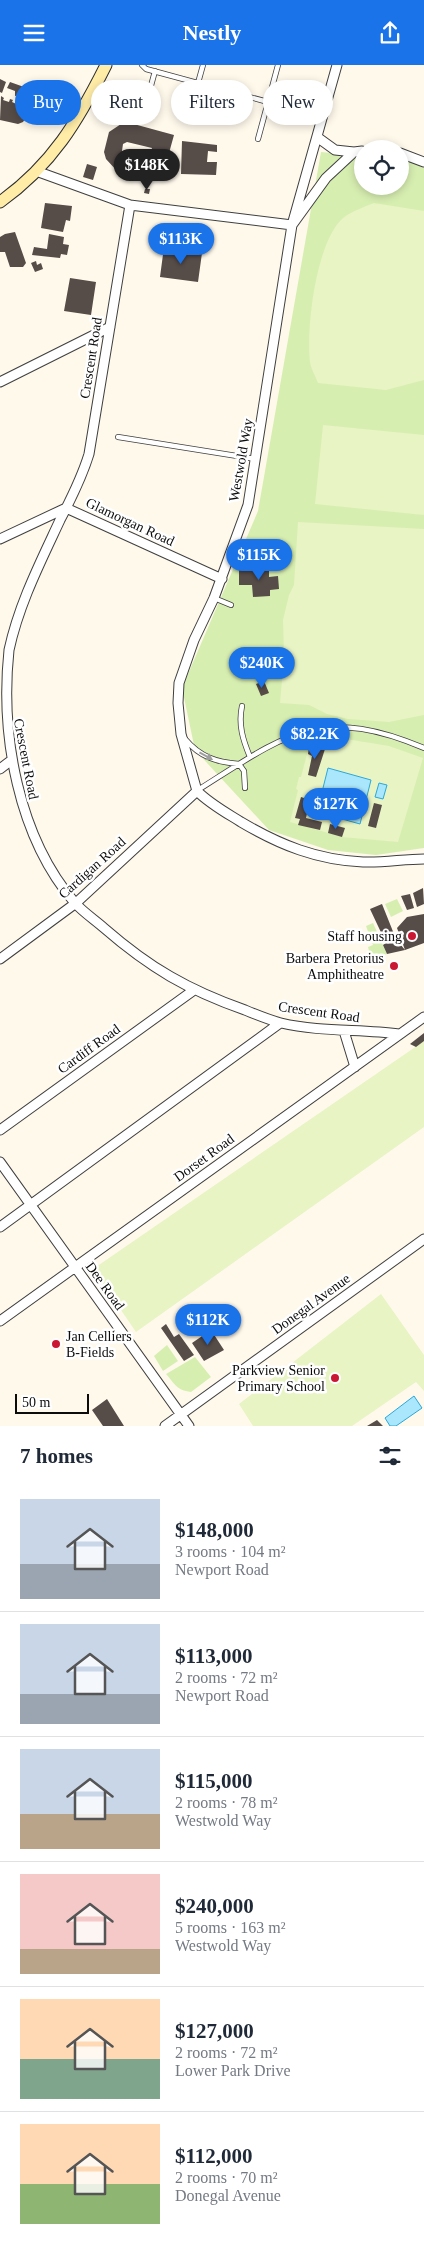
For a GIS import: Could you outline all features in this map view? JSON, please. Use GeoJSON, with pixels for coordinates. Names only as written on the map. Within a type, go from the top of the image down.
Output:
{"type":"FeatureCollection","features":[{"type":"Feature","properties":{"kind":"main road"},"geometry":{"type":"LineString","coordinates":[[0,202],[36,171],[72,129],[106,65]]}},
{"type":"Feature","properties":{"kind":"street"},"geometry":{"type":"LineString","coordinates":[[333,82],[338,65]]}},
{"type":"Feature","properties":{"kind":"street"},"geometry":{"type":"LineString","coordinates":[[36,171],[81,189],[130,205],[292,225],[320,125]]}},
{"type":"Feature","properties":{"kind":"street"},"geometry":{"type":"LineString","coordinates":[[317,137],[335,150],[354,151]]}},
{"type":"Feature","properties":{"kind":"street","name":"Westwold Way"},"geometry":{"type":"LineString","coordinates":[[197,791],[181,734],[178,703],[179,683],[194,640],[222,579],[248,505],[292,225],[326,178],[354,154]]}},
{"type":"Feature","properties":{"kind":"street"},"geometry":{"type":"LineString","coordinates":[[409,156],[424,162]]}},
{"type":"Feature","properties":{"kind":"street","name":"Crescent Road"},"geometry":{"type":"LineString","coordinates":[[130,205],[88,454],[66,508],[24,600],[9,652],[4,689],[4,724],[19,802],[32,834],[76,903],[131,952],[163,974],[194,990],[280,1023],[344,1031],[399,1035]]}},
{"type":"Feature","properties":{"kind":"street"},"geometry":{"type":"LineString","coordinates":[[0,382],[110,327]]}},
{"type":"Feature","properties":{"kind":"street","name":"Glamorgan Road"},"geometry":{"type":"LineString","coordinates":[[0,539],[66,508],[222,579]]}},
{"type":"Feature","properties":{"kind":"street"},"geometry":{"type":"LineString","coordinates":[[0,769],[10,762]]}},
{"type":"Feature","properties":{"kind":"street"},"geometry":{"type":"LineString","coordinates":[[197,791],[209,802],[258,832],[295,850],[322,857],[363,862],[424,859]]}},
{"type":"Feature","properties":{"kind":"street","name":"Cardigan Road"},"geometry":{"type":"LineString","coordinates":[[0,959],[76,903],[197,791]]}},
{"type":"Feature","properties":{"kind":"street","name":"Cardiff Road"},"geometry":{"type":"LineString","coordinates":[[0,1131],[194,990]]}},
{"type":"Feature","properties":{"kind":"street","name":"Dorset Road"},"geometry":{"type":"LineString","coordinates":[[0,1321],[424,1017]]}},
{"type":"Feature","properties":{"kind":"street"},"geometry":{"type":"LineString","coordinates":[[0,1227],[280,1023]]}},
{"type":"Feature","properties":{"kind":"street"},"geometry":{"type":"LineString","coordinates":[[344,1031],[355,1067]]}},
{"type":"Feature","properties":{"kind":"street","name":"Dee Road"},"geometry":{"type":"LineString","coordinates":[[0,1162],[189,1426]]}},
{"type":"Feature","properties":{"kind":"street","name":"Donegal Avenue"},"geometry":{"type":"LineString","coordinates":[[165,1426],[424,1239]]}},
{"type":"Feature","properties":{"kind":"lane"},"geometry":{"type":"LineString","coordinates":[[142,65],[155,71],[187,80]]}},
{"type":"Feature","properties":{"kind":"lane"},"geometry":{"type":"LineString","coordinates":[[199,80],[203,65]]}},
{"type":"Feature","properties":{"kind":"lane"},"geometry":{"type":"LineString","coordinates":[[274,80],[278,65]]}},
{"type":"Feature","properties":{"kind":"lane"},"geometry":{"type":"LineString","coordinates":[[153,80],[155,71]]}},
{"type":"Feature","properties":{"kind":"lane"},"geometry":{"type":"LineString","coordinates":[[258,139],[263,120]]}},
{"type":"Feature","properties":{"kind":"lane"},"geometry":{"type":"LineString","coordinates":[[118,437],[256,459]]}},
{"type":"Feature","properties":{"kind":"lane"},"geometry":{"type":"LineString","coordinates":[[214,598],[231,605]]}},
{"type":"Feature","properties":{"kind":"lane"},"geometry":{"type":"LineString","coordinates":[[242,706],[240,717],[241,735],[250,757]]}},
{"type":"Feature","properties":{"kind":"lane"},"geometry":{"type":"LineString","coordinates":[[197,791],[250,757],[308,729],[333,726],[381,732],[424,748]]}},
{"type":"Feature","properties":{"kind":"lane"},"geometry":{"type":"LineString","coordinates":[[181,734],[192,747],[211,760],[239,764],[244,771],[245,788]]}},
{"type":"Feature","properties":{"kind":"green space"},"geometry":{"type":"Polygon","coordinates":[[[321,152],[354,155],[354,195],[409,195],[409,160],[424,168],[424,848],[376,855],[328,850],[269,830],[195,750],[182,688],[258,511],[321,152]]]}},
{"type":"Feature","properties":{"kind":"green space"},"geometry":{"type":"Polygon","coordinates":[[[374,203],[424,211],[424,380],[386,390],[318,383],[311,365],[309,347],[312,307],[320,265],[326,246],[343,218],[354,211],[374,203]]]}},
{"type":"Feature","properties":{"kind":"green space"},"geometry":{"type":"Polygon","coordinates":[[[323,425],[424,435],[424,515],[315,504],[323,425]]]}},
{"type":"Feature","properties":{"kind":"green space"},"geometry":{"type":"Polygon","coordinates":[[[298,522],[424,529],[424,715],[389,722],[348,719],[327,714],[309,705],[280,703],[284,656],[283,620],[289,595],[294,585],[298,522]]]}},
{"type":"Feature","properties":{"kind":"green space"},"geometry":{"type":"Polygon","coordinates":[[[327,736],[389,746],[423,758],[398,842],[342,837],[290,822],[298,790],[296,789],[299,777],[301,777],[311,739],[327,736]]]}},
{"type":"Feature","properties":{"kind":"green space"},"geometry":{"type":"Polygon","coordinates":[[[397,899],[403,911],[391,917],[385,904],[397,899]]]}},
{"type":"Feature","properties":{"kind":"green space"},"geometry":{"type":"Polygon","coordinates":[[[373,923],[387,954],[371,959],[368,947],[373,945],[366,926],[373,923]]]}},
{"type":"Feature","properties":{"kind":"green space"},"geometry":{"type":"Polygon","coordinates":[[[424,1041],[424,1127],[136,1332],[93,1269],[424,1041]]]}},
{"type":"Feature","properties":{"kind":"green space","name":"Parkview Senior Primary School"},"geometry":{"type":"Polygon","coordinates":[[[381,1294],[424,1355],[424,1391],[416,1382],[352,1426],[253,1426],[239,1404],[381,1294]]]}},
{"type":"Feature","properties":{"kind":"green space"},"geometry":{"type":"Polygon","coordinates":[[[192,1304],[198,1315],[183,1326],[176,1314],[192,1304]]]}},
{"type":"Feature","properties":{"kind":"green space"},"geometry":{"type":"Polygon","coordinates":[[[167,1345],[178,1361],[163,1371],[154,1356],[167,1345]]]}},
{"type":"Feature","properties":{"kind":"green space"},"geometry":{"type":"Polygon","coordinates":[[[195,1357],[211,1377],[191,1392],[182,1390],[166,1374],[195,1357]]]}},
{"type":"Feature","properties":{"kind":"water"},"geometry":{"type":"Polygon","coordinates":[[[328,768],[371,780],[360,824],[317,812],[328,768]]]}},
{"type":"Feature","properties":{"kind":"water"},"geometry":{"type":"Polygon","coordinates":[[[379,783],[387,785],[383,799],[375,797],[379,783]]]}},
{"type":"Feature","properties":{"kind":"water"},"geometry":{"type":"Polygon","coordinates":[[[414,1396],[422,1408],[396,1426],[390,1426],[385,1418],[414,1396]]]}},
{"type":"Feature","properties":{"kind":"building"},"geometry":{"type":"Polygon","coordinates":[[[0,79],[6,82],[2,93],[0,92],[0,79]]]}},
{"type":"Feature","properties":{"kind":"building"},"geometry":{"type":"Polygon","coordinates":[[[10,82],[15,84],[15,91],[7,88],[10,82]]]}},
{"type":"Feature","properties":{"kind":"building"},"geometry":{"type":"Polygon","coordinates":[[[1,96],[4,98],[3,100],[9,102],[10,99],[15,103],[15,123],[0,120],[1,96]]]}},
{"type":"Feature","properties":{"kind":"building"},"geometry":{"type":"Polygon","coordinates":[[[120,125],[137,125],[174,135],[169,153],[162,157],[150,154],[152,148],[127,142],[123,144],[122,151],[125,155],[148,161],[143,179],[117,171],[106,159],[104,152],[109,132],[120,125]]]}},
{"type":"Feature","properties":{"kind":"building"},"geometry":{"type":"Polygon","coordinates":[[[182,141],[217,145],[217,152],[208,151],[207,162],[217,162],[216,175],[181,174],[182,141]]]}},
{"type":"Feature","properties":{"kind":"building"},"geometry":{"type":"Polygon","coordinates":[[[87,164],[97,167],[93,180],[83,177],[87,164]]]}},
{"type":"Feature","properties":{"kind":"building"},"geometry":{"type":"Polygon","coordinates":[[[145,189],[150,189],[149,194],[144,193],[145,189]]]}},
{"type":"Feature","properties":{"kind":"building"},"geometry":{"type":"Polygon","coordinates":[[[45,203],[72,206],[70,221],[66,220],[63,232],[41,228],[45,203]]]}},
{"type":"Feature","properties":{"kind":"building"},"geometry":{"type":"Polygon","coordinates":[[[15,232],[26,263],[23,267],[10,267],[5,252],[0,252],[0,237],[15,232]]]}},
{"type":"Feature","properties":{"kind":"building"},"geometry":{"type":"Polygon","coordinates":[[[49,234],[64,237],[63,244],[69,245],[67,255],[61,254],[60,258],[32,255],[34,247],[47,249],[49,234]]]}},
{"type":"Feature","properties":{"kind":"building"},"geometry":{"type":"Polygon","coordinates":[[[164,247],[202,253],[198,282],[160,277],[164,247]]]}},
{"type":"Feature","properties":{"kind":"building"},"geometry":{"type":"Polygon","coordinates":[[[36,261],[37,265],[41,263],[43,269],[35,272],[31,263],[36,261]]]}},
{"type":"Feature","properties":{"kind":"building"},"geometry":{"type":"Polygon","coordinates":[[[70,278],[96,282],[91,315],[64,311],[70,278]]]}},
{"type":"Feature","properties":{"kind":"building"},"geometry":{"type":"Polygon","coordinates":[[[239,568],[269,570],[269,577],[278,576],[279,589],[270,590],[270,596],[253,597],[252,585],[239,585],[239,568]]]}},
{"type":"Feature","properties":{"kind":"building"},"geometry":{"type":"Polygon","coordinates":[[[264,681],[269,693],[261,696],[256,684],[264,681]]]}},
{"type":"Feature","properties":{"kind":"building"},"geometry":{"type":"Polygon","coordinates":[[[309,747],[325,749],[316,777],[308,775],[312,756],[308,754],[309,747]]]}},
{"type":"Feature","properties":{"kind":"building"},"geometry":{"type":"Polygon","coordinates":[[[301,797],[310,800],[306,818],[322,822],[320,830],[298,825],[300,819],[295,818],[301,797]]]}},
{"type":"Feature","properties":{"kind":"building"},"geometry":{"type":"Polygon","coordinates":[[[374,803],[382,805],[376,828],[368,826],[374,803]]]}},
{"type":"Feature","properties":{"kind":"building"},"geometry":{"type":"Polygon","coordinates":[[[330,824],[345,828],[342,837],[328,833],[330,824]]]}},
{"type":"Feature","properties":{"kind":"building"},"geometry":{"type":"Polygon","coordinates":[[[423,888],[424,904],[417,907],[413,893],[423,888]]]}},
{"type":"Feature","properties":{"kind":"building"},"geometry":{"type":"Polygon","coordinates":[[[410,894],[414,908],[407,910],[401,896],[410,894]]]}},
{"type":"Feature","properties":{"kind":"building"},"geometry":{"type":"Polygon","coordinates":[[[382,904],[396,939],[405,950],[387,954],[383,945],[386,943],[370,909],[382,904]]]}},
{"type":"Feature","properties":{"kind":"building","name":"Staff housing"},"geometry":{"type":"Polygon","coordinates":[[[424,914],[424,943],[405,950],[397,928],[407,917],[424,914]]]}},
{"type":"Feature","properties":{"kind":"building"},"geometry":{"type":"Polygon","coordinates":[[[424,1033],[424,1041],[416,1047],[410,1044],[424,1033]]]}},
{"type":"Feature","properties":{"kind":"building"},"geometry":{"type":"Polygon","coordinates":[[[166,1324],[174,1337],[179,1334],[194,1355],[184,1361],[161,1328],[166,1324]]]}},
{"type":"Feature","properties":{"kind":"building"},"geometry":{"type":"Polygon","coordinates":[[[211,1330],[224,1350],[204,1361],[192,1343],[211,1330]]]}},
{"type":"Feature","properties":{"kind":"building"},"geometry":{"type":"Polygon","coordinates":[[[107,1399],[124,1426],[103,1426],[92,1410],[107,1399]]]}},
{"type":"Feature","properties":{"kind":"building"},"geometry":{"type":"Polygon","coordinates":[[[377,1420],[383,1426],[367,1426],[377,1420]]]}},
{"type":"Feature","properties":{"kind":"place","name":"Staff housing"},"geometry":{"type":"Point","coordinates":[412,936]}},
{"type":"Feature","properties":{"kind":"place","name":"Barbera Pretorius Amphitheatre"},"geometry":{"type":"Point","coordinates":[394,966]}},
{"type":"Feature","properties":{"kind":"place","name":"Jan Celliers B-Fields"},"geometry":{"type":"Point","coordinates":[56,1344]}},
{"type":"Feature","properties":{"kind":"place","name":"Parkview Senior Primary School"},"geometry":{"type":"Point","coordinates":[335,1378]}}]}
